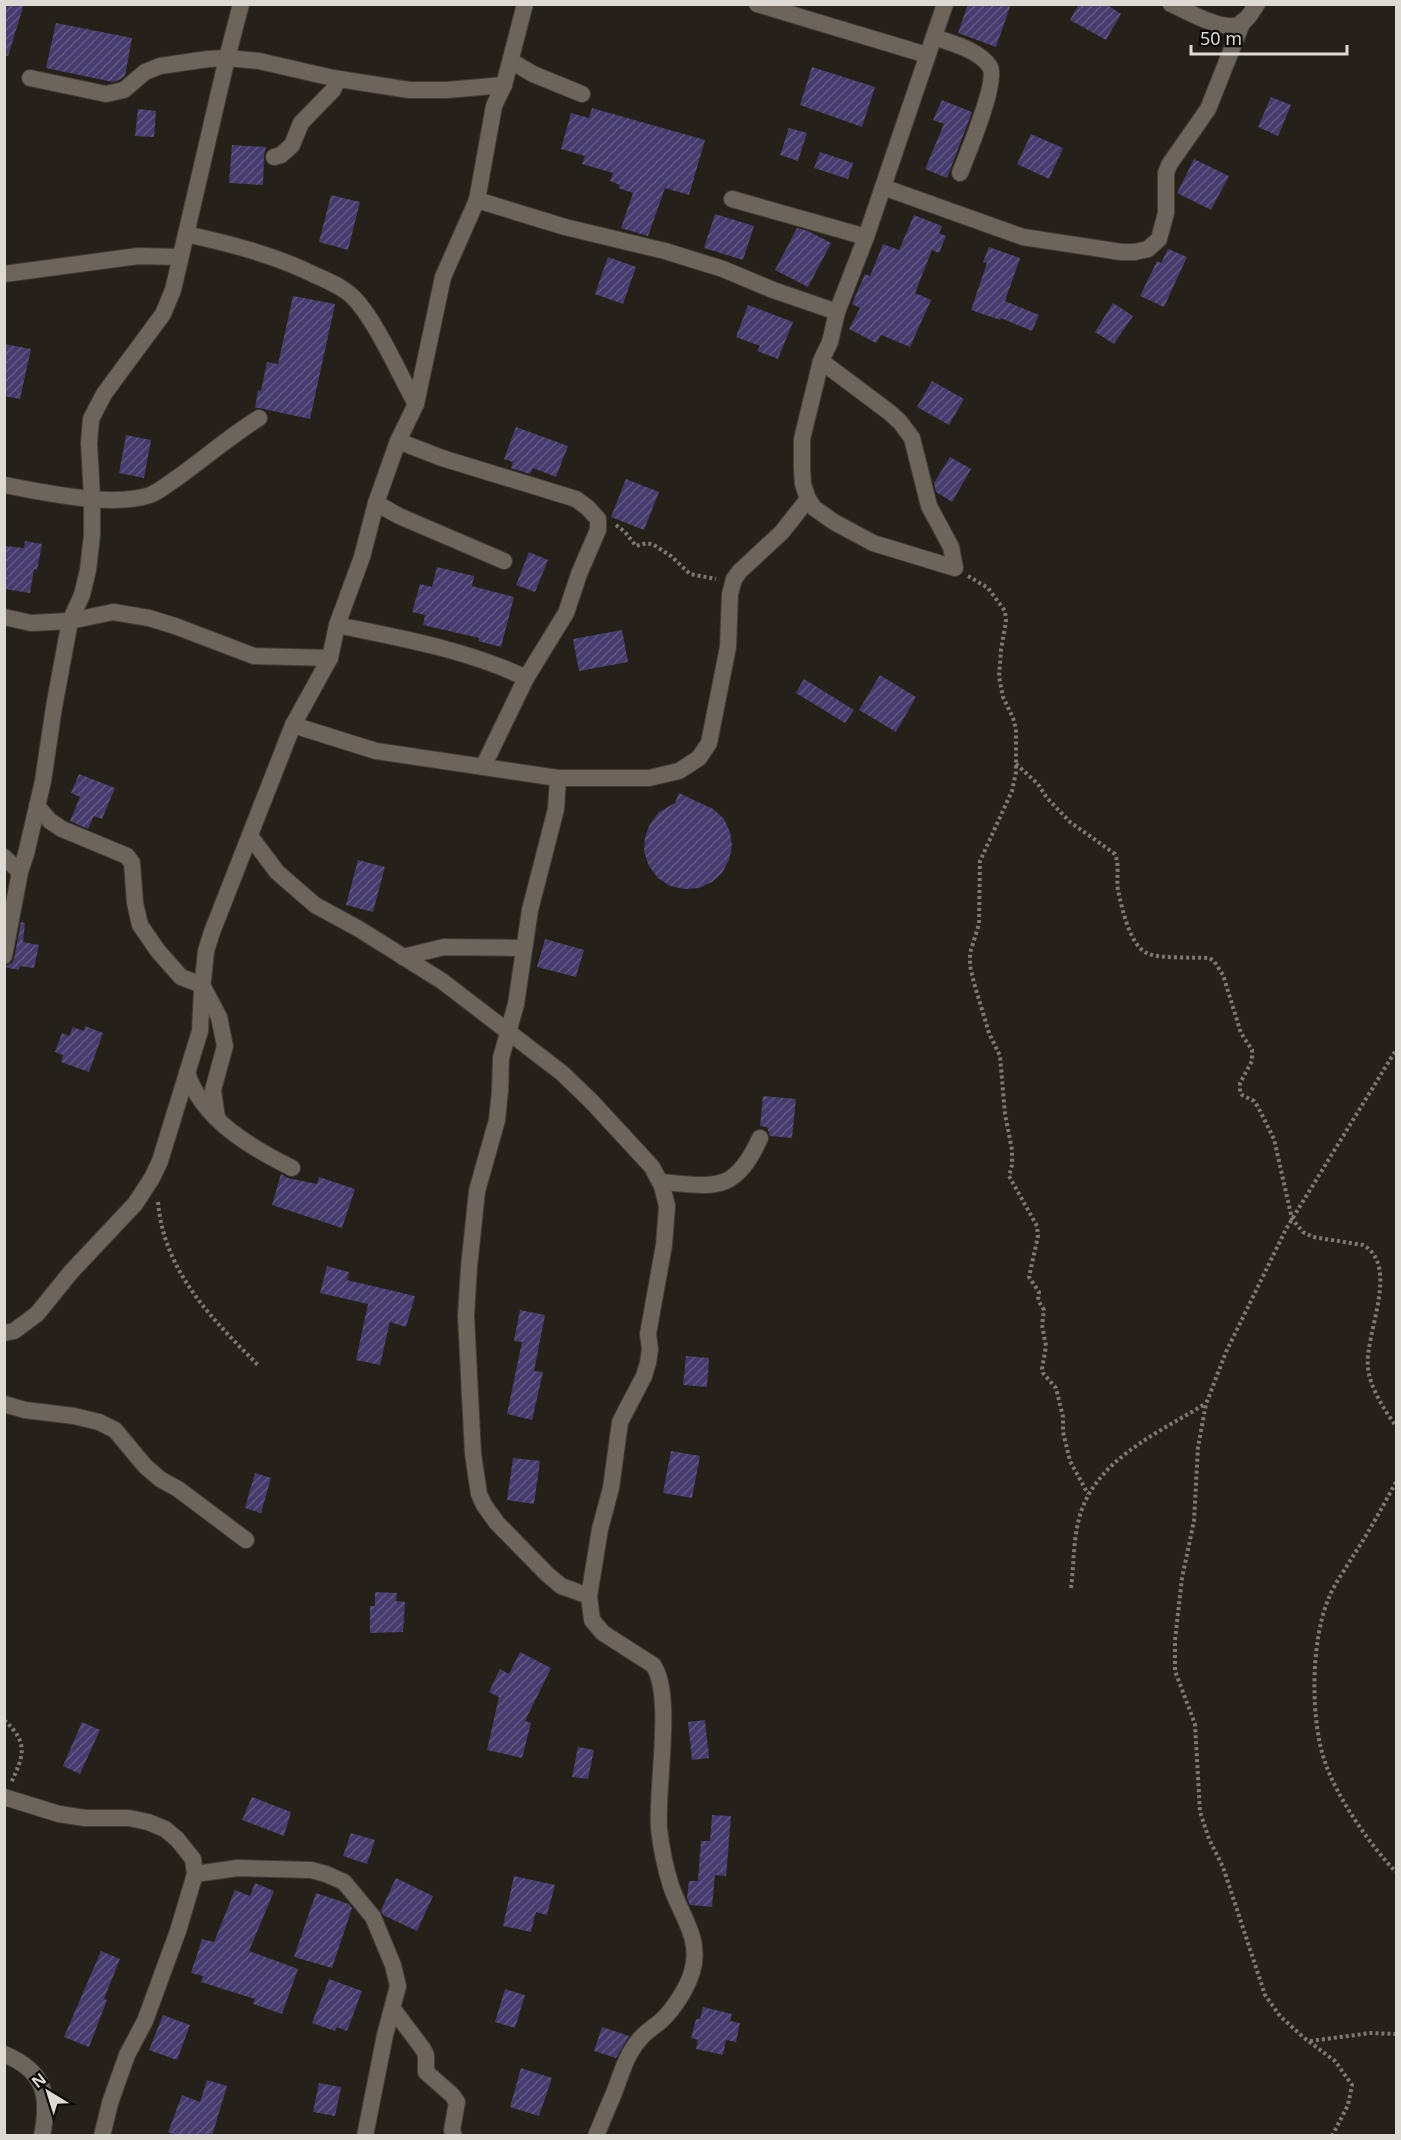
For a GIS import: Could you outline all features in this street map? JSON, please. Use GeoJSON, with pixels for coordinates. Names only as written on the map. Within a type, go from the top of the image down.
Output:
{"type":"FeatureCollection","features":[{"type":"Feature","properties":{"kind":"street"},"geometry":{"type":"LineString","coordinates":[[4,956],[20,872],[37,806],[70,621],[82,595],[88,570],[93,498],[89,443],[91,419],[104,394],[163,314],[173,290],[241,4]]}},
{"type":"Feature","properties":{"kind":"street"},"geometry":{"type":"LineString","coordinates":[[4,1333],[14,1331],[37,1314],[70,1272],[135,1204],[154,1175],[160,1161],[200,1031],[202,985],[212,932],[293,725],[330,658],[337,625],[362,557],[376,503],[398,441],[416,404],[442,277],[477,200],[494,106],[504,85],[525,4]]}},
{"type":"Feature","properties":{"kind":"street"},"geometry":{"type":"LineString","coordinates":[[757,4],[927,55]]}},
{"type":"Feature","properties":{"kind":"street"},"geometry":{"type":"LineString","coordinates":[[821,361],[889,412],[912,438],[929,506],[951,547],[955,568],[873,543],[834,522],[814,508],[803,484],[802,439],[821,361],[830,342],[837,312],[867,237],[945,4]]}},
{"type":"Feature","properties":{"kind":"street"},"geometry":{"type":"LineString","coordinates":[[1170,4],[1225,26],[1236,26],[1257,4]]}},
{"type":"Feature","properties":{"kind":"street"},"geometry":{"type":"LineString","coordinates":[[883,187],[1023,237],[1121,252],[1148,249],[1159,239],[1164,226],[1166,173],[1169,165],[1208,109],[1243,21]]}},
{"type":"Feature","properties":{"kind":"street"},"geometry":{"type":"LineString","coordinates":[[933,36],[976,55],[986,62],[993,75],[990,91],[960,173]]}},
{"type":"Feature","properties":{"kind":"street"},"geometry":{"type":"LineString","coordinates":[[30,78],[106,94],[124,90],[146,72],[160,66],[227,58],[259,61],[338,79],[409,90],[447,90],[504,85]]}},
{"type":"Feature","properties":{"kind":"street"},"geometry":{"type":"LineString","coordinates":[[511,61],[533,74],[582,94]]}},
{"type":"Feature","properties":{"kind":"street"},"geometry":{"type":"LineString","coordinates":[[274,157],[281,155],[292,145],[301,123],[333,90],[338,79]]}},
{"type":"Feature","properties":{"kind":"street"},"geometry":{"type":"LineString","coordinates":[[732,199],[867,237]]}},
{"type":"Feature","properties":{"kind":"street"},"geometry":{"type":"LineString","coordinates":[[477,200],[565,227],[675,254],[723,269],[773,290],[837,312]]}},
{"type":"Feature","properties":{"kind":"street"},"geometry":{"type":"LineString","coordinates":[[186,234],[225,242],[279,259],[346,291],[359,304],[372,323],[416,404]]}},
{"type":"Feature","properties":{"kind":"street"},"geometry":{"type":"LineString","coordinates":[[4,274],[138,256],[180,257]]}},
{"type":"Feature","properties":{"kind":"street"},"geometry":{"type":"LineString","coordinates":[[4,485],[63,496],[133,499],[152,495],[202,460],[232,435],[259,418]]}},
{"type":"Feature","properties":{"kind":"street"},"geometry":{"type":"LineString","coordinates":[[398,441],[442,458],[576,499],[598,519],[598,530],[579,574],[566,613],[526,678],[483,767]]}},
{"type":"Feature","properties":{"kind":"street"},"geometry":{"type":"LineString","coordinates":[[293,725],[376,751],[558,778],[649,778],[679,771],[699,758],[709,743],[712,733],[730,636],[730,594],[735,579],[789,525],[808,499]]}},
{"type":"Feature","properties":{"kind":"street"},"geometry":{"type":"LineString","coordinates":[[376,503],[399,516],[504,561]]}},
{"type":"Feature","properties":{"kind":"street"},"geometry":{"type":"LineString","coordinates":[[4,617],[31,623],[70,621],[113,612],[149,618],[175,626],[254,656],[330,658]]}},
{"type":"Feature","properties":{"kind":"street"},"geometry":{"type":"LineString","coordinates":[[337,625],[466,656],[526,678]]}},
{"type":"Feature","properties":{"kind":"street"},"geometry":{"type":"LineString","coordinates":[[558,778],[556,809],[530,910],[516,1004],[501,1058],[497,1120],[477,1191],[467,1291],[468,1368],[476,1477],[484,1505],[497,1523],[561,1586],[589,1596]]}},
{"type":"Feature","properties":{"kind":"street"},"geometry":{"type":"LineString","coordinates":[[37,806],[50,821],[62,829],[127,856],[132,863],[135,903],[140,925],[158,951],[181,977],[202,985],[219,1017],[225,1046],[213,1090],[217,1118]]}},
{"type":"Feature","properties":{"kind":"street"},"geometry":{"type":"LineString","coordinates":[[250,836],[277,872],[307,898],[330,915],[359,928],[442,981],[548,1061],[574,1084],[652,1167],[660,1182],[667,1206],[664,1245],[648,1334],[650,1349],[648,1363],[644,1376],[620,1422],[611,1488],[600,1530],[589,1596],[592,1620],[596,1626],[603,1633],[653,1665],[658,1672],[661,1683],[663,1724],[658,1800],[660,1838],[672,1887],[690,1928],[695,1954],[692,1971],[682,1992],[665,2017],[639,2040],[628,2057],[597,2136]]}},
{"type":"Feature","properties":{"kind":"street"},"geometry":{"type":"LineString","coordinates":[[4,857],[20,872]]}},
{"type":"Feature","properties":{"kind":"street"},"geometry":{"type":"LineString","coordinates":[[404,957],[444,947],[523,948]]}},
{"type":"Feature","properties":{"kind":"street"},"geometry":{"type":"LineString","coordinates":[[186,1073],[191,1086],[208,1111],[261,1152],[292,1168]]}},
{"type":"Feature","properties":{"kind":"street"},"geometry":{"type":"LineString","coordinates":[[660,1182],[701,1187],[726,1182],[752,1157],[760,1138]]}},
{"type":"Feature","properties":{"kind":"street"},"geometry":{"type":"LineString","coordinates":[[4,1404],[25,1410],[74,1416],[99,1422],[115,1430],[145,1466],[160,1479],[178,1489],[246,1540]]}},
{"type":"Feature","properties":{"kind":"street"},"geometry":{"type":"LineString","coordinates":[[5,1797],[60,1814],[95,1818],[129,1818],[148,1822],[165,1829],[188,1850],[193,1858],[195,1874],[175,1940],[145,2021],[127,2055],[110,2103],[102,2136]]}},
{"type":"Feature","properties":{"kind":"street"},"geometry":{"type":"LineString","coordinates":[[195,1874],[238,1868],[288,1869],[326,1874],[344,1882],[373,1917],[384,1940],[398,1986],[385,2035],[365,2136]]}},
{"type":"Feature","properties":{"kind":"street"},"geometry":{"type":"LineString","coordinates":[[393,2009],[423,2049],[426,2055],[426,2072],[457,2102],[452,2130],[454,2136]]}},
{"type":"Feature","properties":{"kind":"street"},"geometry":{"type":"LineString","coordinates":[[4,2054],[28,2066],[40,2081],[46,2101],[42,2136]]}},
{"type":"Feature","properties":{"kind":"path"},"geometry":{"type":"LineString","coordinates":[[598,519],[620,527],[636,546],[647,543],[654,545],[693,575],[735,579]]}},
{"type":"Feature","properties":{"kind":"path"},"geometry":{"type":"LineString","coordinates":[[955,568],[988,588],[1005,611],[1006,621],[999,677],[1003,697],[1015,724],[1016,764],[1012,791],[980,861],[979,924],[970,953],[970,966],[989,1033],[1000,1056],[1005,1114],[1012,1150],[1009,1176],[1037,1226],[1038,1236],[1029,1277],[1039,1292],[1038,1300],[1044,1310],[1042,1325],[1046,1346],[1042,1369],[1056,1388],[1063,1417],[1062,1432],[1070,1461],[1088,1494]]}},
{"type":"Feature","properties":{"kind":"path"},"geometry":{"type":"LineString","coordinates":[[1016,764],[1038,784],[1047,798],[1070,822],[1115,854],[1119,869],[1119,893],[1129,933],[1139,948],[1149,954],[1209,958],[1219,967],[1227,982],[1241,1033],[1252,1050],[1253,1056],[1240,1083],[1240,1092],[1254,1101],[1274,1139],[1292,1219],[1303,1232],[1313,1237],[1364,1245],[1370,1248],[1380,1264],[1381,1293],[1369,1348],[1368,1366],[1374,1386],[1396,1426]]}},
{"type":"Feature","properties":{"kind":"path"},"geometry":{"type":"LineString","coordinates":[[1332,2136],[1348,2105],[1352,2085],[1335,2061],[1281,2016],[1265,1995],[1223,1867],[1209,1839],[1200,1812],[1195,1724],[1175,1671],[1175,1640],[1182,1578],[1194,1521],[1198,1446],[1206,1404],[1226,1352],[1292,1219],[1396,1050]]}},
{"type":"Feature","properties":{"kind":"path"},"geometry":{"type":"LineString","coordinates":[[154,1175],[165,1241],[183,1279],[226,1333],[259,1366]]}},
{"type":"Feature","properties":{"kind":"path"},"geometry":{"type":"LineString","coordinates":[[1071,1588],[1079,1520],[1088,1494],[1105,1472],[1122,1456],[1206,1404]]}},
{"type":"Feature","properties":{"kind":"path"},"geometry":{"type":"LineString","coordinates":[[1396,1482],[1328,1599],[1318,1630],[1315,1675],[1317,1731],[1325,1762],[1359,1826],[1396,1872]]}},
{"type":"Feature","properties":{"kind":"path"},"geometry":{"type":"LineString","coordinates":[[4,1720],[17,1734],[23,1746],[22,1755],[5,1797]]}},
{"type":"Feature","properties":{"kind":"path"},"geometry":{"type":"LineString","coordinates":[[1309,2041],[1371,2033],[1396,2034]]}},
{"type":"Feature","properties":{"kind":"building"},"geometry":{"type":"Polygon","coordinates":[[[4,4],[24,4],[8,56],[4,55],[4,4]]]}},
{"type":"Feature","properties":{"kind":"building"},"geometry":{"type":"Polygon","coordinates":[[[968,4],[1011,4],[996,47],[958,33],[968,4]]]}},
{"type":"Feature","properties":{"kind":"building"},"geometry":{"type":"Polygon","coordinates":[[[1079,4],[1106,4],[1121,14],[1106,40],[1070,20],[1079,4]]]}},
{"type":"Feature","properties":{"kind":"building"},"geometry":{"type":"Polygon","coordinates":[[[56,23],[132,38],[125,76],[113,82],[46,68],[56,23]]]}},
{"type":"Feature","properties":{"kind":"building"},"geometry":{"type":"Polygon","coordinates":[[[812,67],[875,87],[862,127],[800,105],[812,67]]]}},
{"type":"Feature","properties":{"kind":"building"},"geometry":{"type":"Polygon","coordinates":[[[1271,97],[1291,105],[1278,136],[1258,127],[1271,97]]]}},
{"type":"Feature","properties":{"kind":"building"},"geometry":{"type":"Polygon","coordinates":[[[942,100],[972,112],[947,178],[925,169],[944,124],[933,120],[942,100]]]}},
{"type":"Feature","properties":{"kind":"building"},"geometry":{"type":"Polygon","coordinates":[[[592,108],[705,140],[689,195],[665,188],[648,236],[621,228],[633,193],[618,188],[620,185],[610,181],[613,173],[582,164],[585,156],[561,149],[571,113],[589,118],[592,108]]]}},
{"type":"Feature","properties":{"kind":"building"},"geometry":{"type":"Polygon","coordinates":[[[138,109],[156,111],[154,137],[135,136],[138,109]]]}},
{"type":"Feature","properties":{"kind":"building"},"geometry":{"type":"Polygon","coordinates":[[[789,128],[807,133],[798,161],[780,155],[789,128]]]}},
{"type":"Feature","properties":{"kind":"building"},"geometry":{"type":"Polygon","coordinates":[[[1031,134],[1063,148],[1049,179],[1017,164],[1031,134]]]}},
{"type":"Feature","properties":{"kind":"building"},"geometry":{"type":"Polygon","coordinates":[[[232,145],[266,147],[263,185],[229,183],[232,145]]]}},
{"type":"Feature","properties":{"kind":"building"},"geometry":{"type":"Polygon","coordinates":[[[820,152],[853,163],[848,179],[814,168],[820,152]]]}},
{"type":"Feature","properties":{"kind":"building"},"geometry":{"type":"Polygon","coordinates":[[[1194,159],[1229,176],[1211,210],[1177,193],[1194,159]]]}},
{"type":"Feature","properties":{"kind":"building"},"geometry":{"type":"Polygon","coordinates":[[[331,195],[360,202],[348,250],[319,242],[331,195]]]}},
{"type":"Feature","properties":{"kind":"building"},"geometry":{"type":"Polygon","coordinates":[[[715,214],[754,226],[743,260],[704,248],[715,214]]]}},
{"type":"Feature","properties":{"kind":"building"},"geometry":{"type":"Polygon","coordinates":[[[914,215],[942,226],[939,233],[946,236],[939,253],[932,250],[915,293],[931,300],[910,347],[881,335],[876,343],[849,329],[860,308],[852,304],[865,274],[870,276],[883,244],[899,250],[914,215]]]}},
{"type":"Feature","properties":{"kind":"building"},"geometry":{"type":"Polygon","coordinates":[[[797,228],[831,243],[808,287],[775,270],[797,228]]]}},
{"type":"Feature","properties":{"kind":"building"},"geometry":{"type":"Polygon","coordinates":[[[989,247],[1020,258],[1005,301],[1039,315],[1032,331],[1001,318],[1000,320],[971,310],[987,263],[983,262],[989,247]]]}},
{"type":"Feature","properties":{"kind":"building"},"geometry":{"type":"Polygon","coordinates":[[[1168,249],[1187,257],[1164,307],[1140,296],[1157,261],[1161,263],[1168,249]]]}},
{"type":"Feature","properties":{"kind":"building"},"geometry":{"type":"Polygon","coordinates":[[[608,257],[636,267],[623,304],[595,294],[608,257]]]}},
{"type":"Feature","properties":{"kind":"building"},"geometry":{"type":"Polygon","coordinates":[[[293,296],[335,304],[310,419],[255,408],[267,362],[278,364],[293,296]]]}},
{"type":"Feature","properties":{"kind":"building"},"geometry":{"type":"Polygon","coordinates":[[[1113,303],[1133,316],[1114,344],[1095,332],[1113,303]]]}},
{"type":"Feature","properties":{"kind":"building"},"geometry":{"type":"Polygon","coordinates":[[[748,305],[793,322],[778,359],[757,351],[760,346],[736,337],[748,305]]]}},
{"type":"Feature","properties":{"kind":"building"},"geometry":{"type":"Polygon","coordinates":[[[4,344],[31,349],[20,399],[4,396],[4,344]]]}},
{"type":"Feature","properties":{"kind":"building"},"geometry":{"type":"Polygon","coordinates":[[[932,381],[964,399],[949,425],[917,407],[932,381]]]}},
{"type":"Feature","properties":{"kind":"building"},"geometry":{"type":"Polygon","coordinates":[[[516,427],[568,446],[556,477],[533,468],[530,474],[511,468],[513,462],[504,459],[516,427]]]}},
{"type":"Feature","properties":{"kind":"building"},"geometry":{"type":"Polygon","coordinates":[[[126,435],[151,440],[144,478],[119,473],[126,435]]]}},
{"type":"Feature","properties":{"kind":"building"},"geometry":{"type":"Polygon","coordinates":[[[950,457],[971,469],[952,502],[936,492],[934,483],[950,457]]]}},
{"type":"Feature","properties":{"kind":"building"},"geometry":{"type":"Polygon","coordinates":[[[626,479],[659,492],[644,530],[611,517],[626,479]]]}},
{"type":"Feature","properties":{"kind":"building"},"geometry":{"type":"Polygon","coordinates":[[[25,541],[42,544],[37,570],[34,569],[30,593],[4,589],[4,546],[24,548],[25,541]]]}},
{"type":"Feature","properties":{"kind":"building"},"geometry":{"type":"Polygon","coordinates":[[[529,552],[548,560],[535,592],[516,585],[529,552]]]}},
{"type":"Feature","properties":{"kind":"building"},"geometry":{"type":"Polygon","coordinates":[[[437,567],[474,576],[472,586],[514,597],[501,647],[478,641],[479,638],[423,625],[425,615],[412,612],[420,584],[432,587],[437,567]]]}},
{"type":"Feature","properties":{"kind":"building"},"geometry":{"type":"Polygon","coordinates":[[[622,630],[628,662],[579,671],[573,639],[622,630]]]}},
{"type":"Feature","properties":{"kind":"building"},"geometry":{"type":"Polygon","coordinates":[[[880,675],[916,697],[896,732],[859,710],[880,675]]]}},
{"type":"Feature","properties":{"kind":"building"},"geometry":{"type":"Polygon","coordinates":[[[804,679],[854,710],[845,723],[796,693],[804,679]]]}},
{"type":"Feature","properties":{"kind":"building"},"geometry":{"type":"Polygon","coordinates":[[[79,774],[115,788],[102,819],[94,816],[88,829],[70,821],[80,797],[71,793],[79,774]]]}},
{"type":"Feature","properties":{"kind":"building"},"geometry":{"type":"Polygon","coordinates":[[[679,793],[713,809],[724,819],[730,832],[732,846],[729,860],[722,873],[712,882],[699,888],[685,889],[670,886],[658,878],[649,866],[644,852],[645,837],[650,824],[659,812],[675,803],[679,793]]]}},
{"type":"Feature","properties":{"kind":"building"},"geometry":{"type":"Polygon","coordinates":[[[358,860],[385,867],[373,912],[346,905],[358,860]]]}},
{"type":"Feature","properties":{"kind":"building"},"geometry":{"type":"Polygon","coordinates":[[[21,922],[25,923],[23,942],[39,945],[34,968],[20,966],[19,970],[4,967],[12,963],[14,959],[21,922]]]}},
{"type":"Feature","properties":{"kind":"building"},"geometry":{"type":"Polygon","coordinates":[[[545,939],[584,950],[576,977],[537,967],[545,939]]]}},
{"type":"Feature","properties":{"kind":"building"},"geometry":{"type":"Polygon","coordinates":[[[85,1026],[103,1033],[89,1072],[61,1062],[63,1055],[55,1052],[62,1033],[69,1036],[73,1027],[84,1031],[85,1026]]]}},
{"type":"Feature","properties":{"kind":"building"},"geometry":{"type":"Polygon","coordinates":[[[763,1096],[796,1099],[792,1138],[770,1136],[767,1127],[760,1126],[763,1096]]]}},
{"type":"Feature","properties":{"kind":"building"},"geometry":{"type":"Polygon","coordinates":[[[281,1174],[288,1178],[317,1184],[319,1177],[355,1189],[342,1228],[272,1205],[281,1174]]]}},
{"type":"Feature","properties":{"kind":"building"},"geometry":{"type":"Polygon","coordinates":[[[327,1266],[349,1272],[347,1280],[415,1296],[406,1327],[390,1322],[380,1365],[356,1360],[368,1304],[320,1293],[327,1266]]]}},
{"type":"Feature","properties":{"kind":"building"},"geometry":{"type":"Polygon","coordinates":[[[520,1310],[545,1315],[534,1371],[543,1372],[532,1420],[507,1414],[522,1342],[514,1341],[520,1310]]]}},
{"type":"Feature","properties":{"kind":"building"},"geometry":{"type":"Polygon","coordinates":[[[686,1356],[709,1358],[707,1387],[683,1385],[686,1356]]]}},
{"type":"Feature","properties":{"kind":"building"},"geometry":{"type":"Polygon","coordinates":[[[671,1451],[700,1456],[692,1498],[663,1493],[671,1451]]]}},
{"type":"Feature","properties":{"kind":"building"},"geometry":{"type":"Polygon","coordinates":[[[513,1458],[540,1461],[534,1504],[507,1500],[513,1458]]]}},
{"type":"Feature","properties":{"kind":"building"},"geometry":{"type":"Polygon","coordinates":[[[255,1473],[271,1478],[261,1513],[245,1508],[255,1473]]]}},
{"type":"Feature","properties":{"kind":"building"},"geometry":{"type":"Polygon","coordinates":[[[375,1592],[397,1593],[396,1601],[405,1602],[403,1632],[370,1633],[370,1606],[375,1606],[375,1592]]]}},
{"type":"Feature","properties":{"kind":"building"},"geometry":{"type":"Polygon","coordinates":[[[520,1652],[551,1668],[525,1721],[531,1723],[522,1758],[487,1750],[499,1697],[489,1692],[500,1669],[509,1674],[520,1652]]]}},
{"type":"Feature","properties":{"kind":"building"},"geometry":{"type":"Polygon","coordinates":[[[705,1720],[709,1758],[692,1760],[688,1722],[705,1720]]]}},
{"type":"Feature","properties":{"kind":"building"},"geometry":{"type":"Polygon","coordinates":[[[82,1722],[100,1730],[80,1774],[63,1766],[82,1722]]]}},
{"type":"Feature","properties":{"kind":"building"},"geometry":{"type":"Polygon","coordinates":[[[578,1747],[594,1750],[588,1779],[572,1777],[578,1747]]]}},
{"type":"Feature","properties":{"kind":"building"},"geometry":{"type":"Polygon","coordinates":[[[252,1797],[291,1812],[284,1836],[242,1820],[252,1797]]]}},
{"type":"Feature","properties":{"kind":"building"},"geometry":{"type":"Polygon","coordinates":[[[712,1815],[731,1816],[726,1876],[715,1875],[712,1907],[690,1905],[687,1898],[689,1881],[698,1881],[701,1841],[710,1841],[712,1815]]]}},
{"type":"Feature","properties":{"kind":"building"},"geometry":{"type":"Polygon","coordinates":[[[351,1833],[375,1840],[367,1864],[343,1856],[351,1833]]]}},
{"type":"Feature","properties":{"kind":"building"},"geometry":{"type":"Polygon","coordinates":[[[514,1876],[555,1885],[547,1915],[536,1912],[531,1932],[503,1926],[514,1876]]]}},
{"type":"Feature","properties":{"kind":"building"},"geometry":{"type":"Polygon","coordinates":[[[396,1878],[433,1896],[417,1931],[383,1915],[381,1910],[396,1878]]]}},
{"type":"Feature","properties":{"kind":"building"},"geometry":{"type":"Polygon","coordinates":[[[255,1883],[274,1891],[249,1951],[298,1969],[282,2014],[253,2004],[255,1999],[201,1982],[203,1976],[191,1973],[202,1939],[214,1942],[235,1890],[250,1896],[255,1883]]]}},
{"type":"Feature","properties":{"kind":"building"},"geometry":{"type":"Polygon","coordinates":[[[316,1893],[349,1904],[352,1908],[332,1968],[294,1957],[316,1893]]]}},
{"type":"Feature","properties":{"kind":"building"},"geometry":{"type":"Polygon","coordinates":[[[101,1951],[120,1959],[104,1999],[107,2000],[89,2047],[64,2037],[101,1951]]]}},
{"type":"Feature","properties":{"kind":"building"},"geometry":{"type":"Polygon","coordinates":[[[329,1979],[362,1991],[347,2031],[337,2027],[335,2031],[312,2023],[329,1979]]]}},
{"type":"Feature","properties":{"kind":"building"},"geometry":{"type":"Polygon","coordinates":[[[505,1989],[525,1995],[515,2028],[495,2022],[505,1989]]]}},
{"type":"Feature","properties":{"kind":"building"},"geometry":{"type":"Polygon","coordinates":[[[703,2007],[732,2014],[730,2021],[740,2023],[736,2042],[726,2040],[723,2055],[696,2049],[698,2040],[691,2038],[696,2019],[700,2019],[703,2007]]]}},
{"type":"Feature","properties":{"kind":"building"},"geometry":{"type":"Polygon","coordinates":[[[163,2015],[190,2025],[177,2060],[149,2050],[163,2015]]]}},
{"type":"Feature","properties":{"kind":"building"},"geometry":{"type":"Polygon","coordinates":[[[602,2027],[629,2036],[616,2058],[594,2051],[602,2027]]]}},
{"type":"Feature","properties":{"kind":"building"},"geometry":{"type":"Polygon","coordinates":[[[521,2068],[552,2078],[539,2116],[510,2107],[521,2068]]]}},
{"type":"Feature","properties":{"kind":"building"},"geometry":{"type":"Polygon","coordinates":[[[207,2080],[227,2086],[212,2136],[177,2136],[168,2132],[182,2095],[200,2102],[207,2080]]]}},
{"type":"Feature","properties":{"kind":"building"},"geometry":{"type":"Polygon","coordinates":[[[319,2083],[341,2087],[335,2116],[313,2112],[319,2083]]]}}]}
